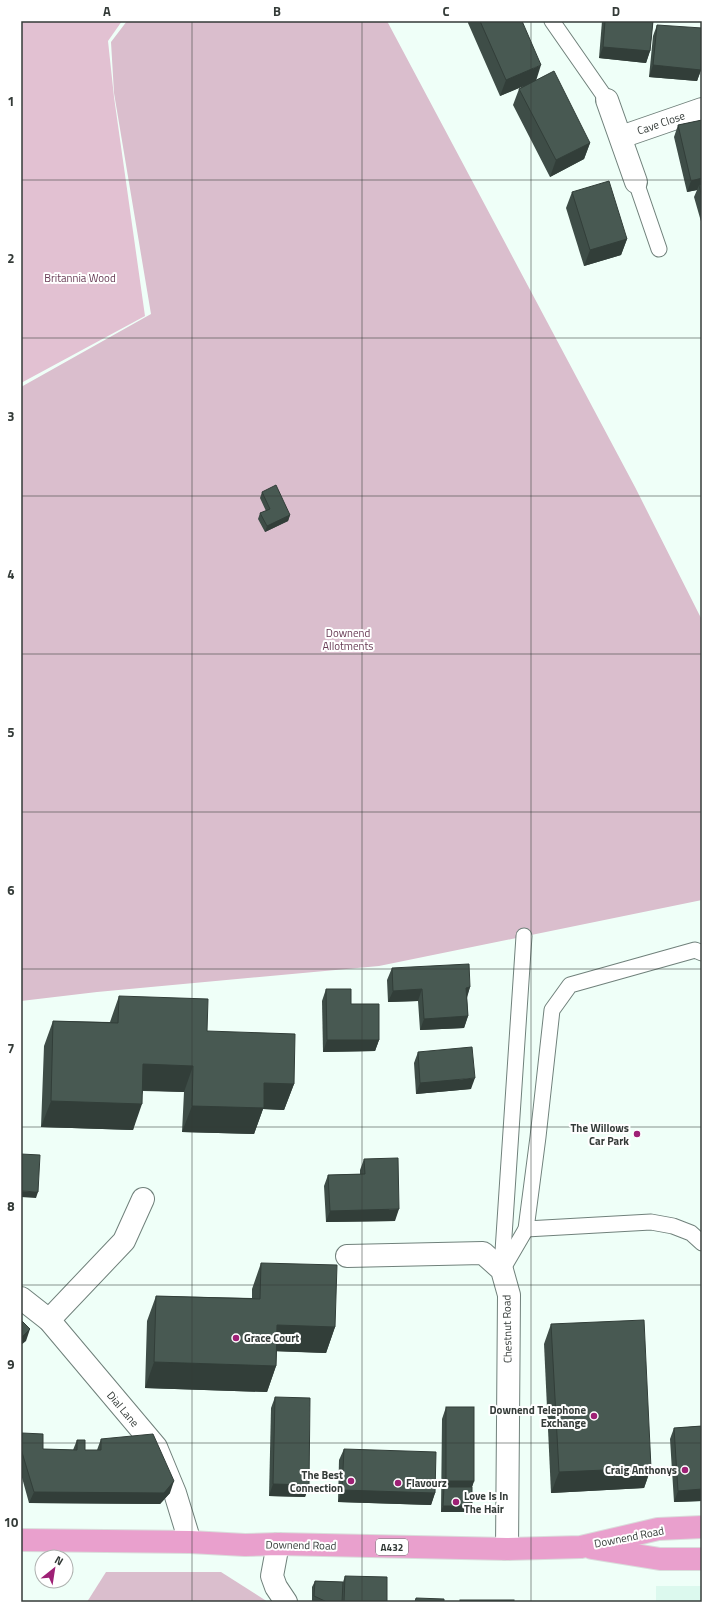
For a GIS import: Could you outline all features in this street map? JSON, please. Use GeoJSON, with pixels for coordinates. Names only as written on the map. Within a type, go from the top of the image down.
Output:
{"type":"FeatureCollection","features":[{"type":"Feature","properties":{"kind":"main road","name":"Downend Road"},"geometry":{"type":"LineString","coordinates":[[581,1547],[658,1529],[702,1527]]}},
{"type":"Feature","properties":{"kind":"main road","name":"Downend Road"},"geometry":{"type":"LineString","coordinates":[[21,1540],[506,1549],[581,1547],[660,1559],[702,1559]]}},
{"type":"Feature","properties":{"kind":"street"},"geometry":{"type":"LineString","coordinates":[[607,100],[636,182]]}},
{"type":"Feature","properties":{"kind":"street","name":"Cave Close"},"geometry":{"type":"LineString","coordinates":[[621,137],[702,109]]}},
{"type":"Feature","properties":{"kind":"street"},"geometry":{"type":"LineString","coordinates":[[49,1320],[124,1241],[143,1199]]}},
{"type":"Feature","properties":{"kind":"street"},"geometry":{"type":"LineString","coordinates":[[347,1256],[484,1253],[502,1270]]}},
{"type":"Feature","properties":{"kind":"street","name":"Chestnut Road"},"geometry":{"type":"LineString","coordinates":[[502,1270],[509,1295],[506,1549]]}},
{"type":"Feature","properties":{"kind":"street","name":"Dial Lane"},"geometry":{"type":"LineString","coordinates":[[21,1298],[49,1320],[156,1447],[176,1493],[190,1542]]}},
{"type":"Feature","properties":{"kind":"street"},"geometry":{"type":"LineString","coordinates":[[278,1544],[272,1576],[276,1587],[286,1602]]}},
{"type":"Feature","properties":{"kind":"lane"},"geometry":{"type":"LineString","coordinates":[[552,21],[607,100]]}},
{"type":"Feature","properties":{"kind":"lane"},"geometry":{"type":"LineString","coordinates":[[636,182],[659,249]]}},
{"type":"Feature","properties":{"kind":"lane"},"geometry":{"type":"LineString","coordinates":[[502,1270],[524,936]]}},
{"type":"Feature","properties":{"kind":"lane"},"geometry":{"type":"LineString","coordinates":[[502,1270],[526,1229],[552,1010],[570,985],[695,950],[702,953]]}},
{"type":"Feature","properties":{"kind":"lane"},"geometry":{"type":"LineString","coordinates":[[526,1229],[651,1222],[673,1226],[690,1233],[702,1243]]}},
{"type":"Feature","properties":{"kind":"shaded area"},"geometry":{"type":"Polygon","coordinates":[[[656,1586],[702,1586],[702,1602],[656,1602],[656,1586]]]}},
{"type":"Feature","properties":{"kind":"green space","name":"Britannia Wood"},"geometry":{"type":"Polygon","coordinates":[[[21,21],[122,21],[108,41],[114,97],[145,316],[21,383],[21,21]]]}},
{"type":"Feature","properties":{"kind":"green space","name":"Downend Allotments"},"geometry":{"type":"Polygon","coordinates":[[[127,21],[387,21],[635,487],[702,620],[702,900],[379,966],[97,992],[21,1001],[21,387],[151,314],[114,93],[111,42],[127,21]]]}},
{"type":"Feature","properties":{"kind":"green space"},"geometry":{"type":"Polygon","coordinates":[[[106,1572],[221,1572],[268,1602],[87,1602],[106,1572]]]}},
{"type":"Feature","properties":{"kind":"building"},"geometry":{"type":"Polygon","coordinates":[[[480,21],[522,21],[541,65],[506,80],[480,21]]]}},
{"type":"Feature","properties":{"kind":"building"},"geometry":{"type":"Polygon","coordinates":[[[605,21],[653,21],[650,51],[603,47],[605,21]]]}},
{"type":"Feature","properties":{"kind":"building"},"geometry":{"type":"Polygon","coordinates":[[[657,25],[702,28],[701,70],[653,65],[657,25]]]}},
{"type":"Feature","properties":{"kind":"building"},"geometry":{"type":"Polygon","coordinates":[[[554,71],[590,143],[556,160],[519,89],[554,71]]]}},
{"type":"Feature","properties":{"kind":"building"},"geometry":{"type":"Polygon","coordinates":[[[702,120],[702,178],[691,181],[678,125],[702,120]]]}},
{"type":"Feature","properties":{"kind":"building"},"geometry":{"type":"Polygon","coordinates":[[[609,181],[627,239],[590,250],[572,192],[609,181]]]}},
{"type":"Feature","properties":{"kind":"building"},"geometry":{"type":"Polygon","coordinates":[[[702,184],[702,198],[699,185],[702,184]]]}},
{"type":"Feature","properties":{"kind":"building"},"geometry":{"type":"Polygon","coordinates":[[[276,485],[290,515],[267,526],[260,513],[270,509],[262,492],[276,485]]]}},
{"type":"Feature","properties":{"kind":"building"},"geometry":{"type":"Polygon","coordinates":[[[469,964],[470,987],[466,988],[468,1016],[424,1019],[422,989],[393,991],[392,968],[469,964]]]}},
{"type":"Feature","properties":{"kind":"building"},"geometry":{"type":"Polygon","coordinates":[[[326,989],[351,989],[351,1004],[379,1004],[379,1040],[327,1040],[326,989]]]}},
{"type":"Feature","properties":{"kind":"building"},"geometry":{"type":"Polygon","coordinates":[[[119,996],[208,999],[207,1031],[295,1034],[294,1084],[264,1083],[264,1108],[192,1106],[193,1066],[143,1064],[142,1104],[51,1101],[53,1021],[118,1023],[119,996]]]}},
{"type":"Feature","properties":{"kind":"building"},"geometry":{"type":"Polygon","coordinates":[[[472,1047],[475,1078],[420,1083],[418,1052],[472,1047]]]}},
{"type":"Feature","properties":{"kind":"building"},"geometry":{"type":"Polygon","coordinates":[[[21,1154],[40,1155],[38,1192],[21,1191],[21,1154]]]}},
{"type":"Feature","properties":{"kind":"building"},"geometry":{"type":"Polygon","coordinates":[[[398,1158],[399,1209],[330,1211],[328,1175],[365,1174],[364,1159],[398,1158]]]}},
{"type":"Feature","properties":{"kind":"building","name":"Grace Court"},"geometry":{"type":"Polygon","coordinates":[[[261,1263],[337,1265],[335,1327],[277,1325],[276,1366],[154,1362],[156,1296],[260,1299],[261,1263]]]}},
{"type":"Feature","properties":{"kind":"building"},"geometry":{"type":"Polygon","coordinates":[[[21,1320],[30,1329],[21,1338],[21,1320]]]}},
{"type":"Feature","properties":{"kind":"building","name":"Downend Telephone Exchange"},"geometry":{"type":"Polygon","coordinates":[[[644,1320],[651,1468],[559,1472],[551,1324],[644,1320]]]}},
{"type":"Feature","properties":{"kind":"building"},"geometry":{"type":"Polygon","coordinates":[[[275,1397],[310,1398],[309,1485],[273,1484],[275,1397]]]}},
{"type":"Feature","properties":{"kind":"building"},"geometry":{"type":"Polygon","coordinates":[[[446,1407],[474,1407],[474,1481],[446,1481],[446,1407]]]}},
{"type":"Feature","properties":{"kind":"building","name":"Craig Anthonys"},"geometry":{"type":"Polygon","coordinates":[[[702,1426],[702,1489],[678,1491],[674,1428],[702,1426]]]}},
{"type":"Feature","properties":{"kind":"building"},"geometry":{"type":"Polygon","coordinates":[[[22,1433],[43,1434],[43,1449],[77,1450],[77,1440],[85,1440],[85,1450],[101,1450],[101,1439],[153,1434],[174,1481],[164,1493],[34,1492],[21,1449],[22,1433]]]}},
{"type":"Feature","properties":{"kind":"building"},"geometry":{"type":"Polygon","coordinates":[[[344,1449],[436,1452],[435,1493],[342,1490],[344,1449]]]}},
{"type":"Feature","properties":{"kind":"building","name":"Love Is In The Hair"},"geometry":{"type":"Polygon","coordinates":[[[444,1487],[472,1487],[472,1506],[443,1506],[444,1487]]]}},
{"type":"Feature","properties":{"kind":"building"},"geometry":{"type":"Polygon","coordinates":[[[345,1576],[387,1577],[387,1602],[344,1602],[345,1576]]]}},
{"type":"Feature","properties":{"kind":"building"},"geometry":{"type":"Polygon","coordinates":[[[315,1581],[343,1582],[342,1602],[327,1602],[314,1596],[315,1581]]]}},
{"type":"Feature","properties":{"kind":"building"},"geometry":{"type":"Polygon","coordinates":[[[416,1598],[444,1599],[444,1602],[415,1602],[416,1598]]]}},
{"type":"Feature","properties":{"kind":"building"},"geometry":{"type":"Polygon","coordinates":[[[460,1600],[514,1600],[514,1602],[460,1602],[460,1600]]]}},
{"type":"Feature","properties":{"kind":"place","name":"The Willows Car Park"},"geometry":{"type":"Point","coordinates":[637,1134]}},
{"type":"Feature","properties":{"kind":"place","name":"Grace Court"},"geometry":{"type":"Point","coordinates":[236,1338]}},
{"type":"Feature","properties":{"kind":"place","name":"Downend Telephone Exchange"},"geometry":{"type":"Point","coordinates":[594,1416]}},
{"type":"Feature","properties":{"kind":"place","name":"Craig Anthonys"},"geometry":{"type":"Point","coordinates":[685,1470]}},
{"type":"Feature","properties":{"kind":"place","name":"The Best Connection"},"geometry":{"type":"Point","coordinates":[351,1481]}},
{"type":"Feature","properties":{"kind":"place","name":"Flavourz"},"geometry":{"type":"Point","coordinates":[398,1483]}},
{"type":"Feature","properties":{"kind":"place","name":"Love Is In The Hair"},"geometry":{"type":"Point","coordinates":[456,1502]}}]}
